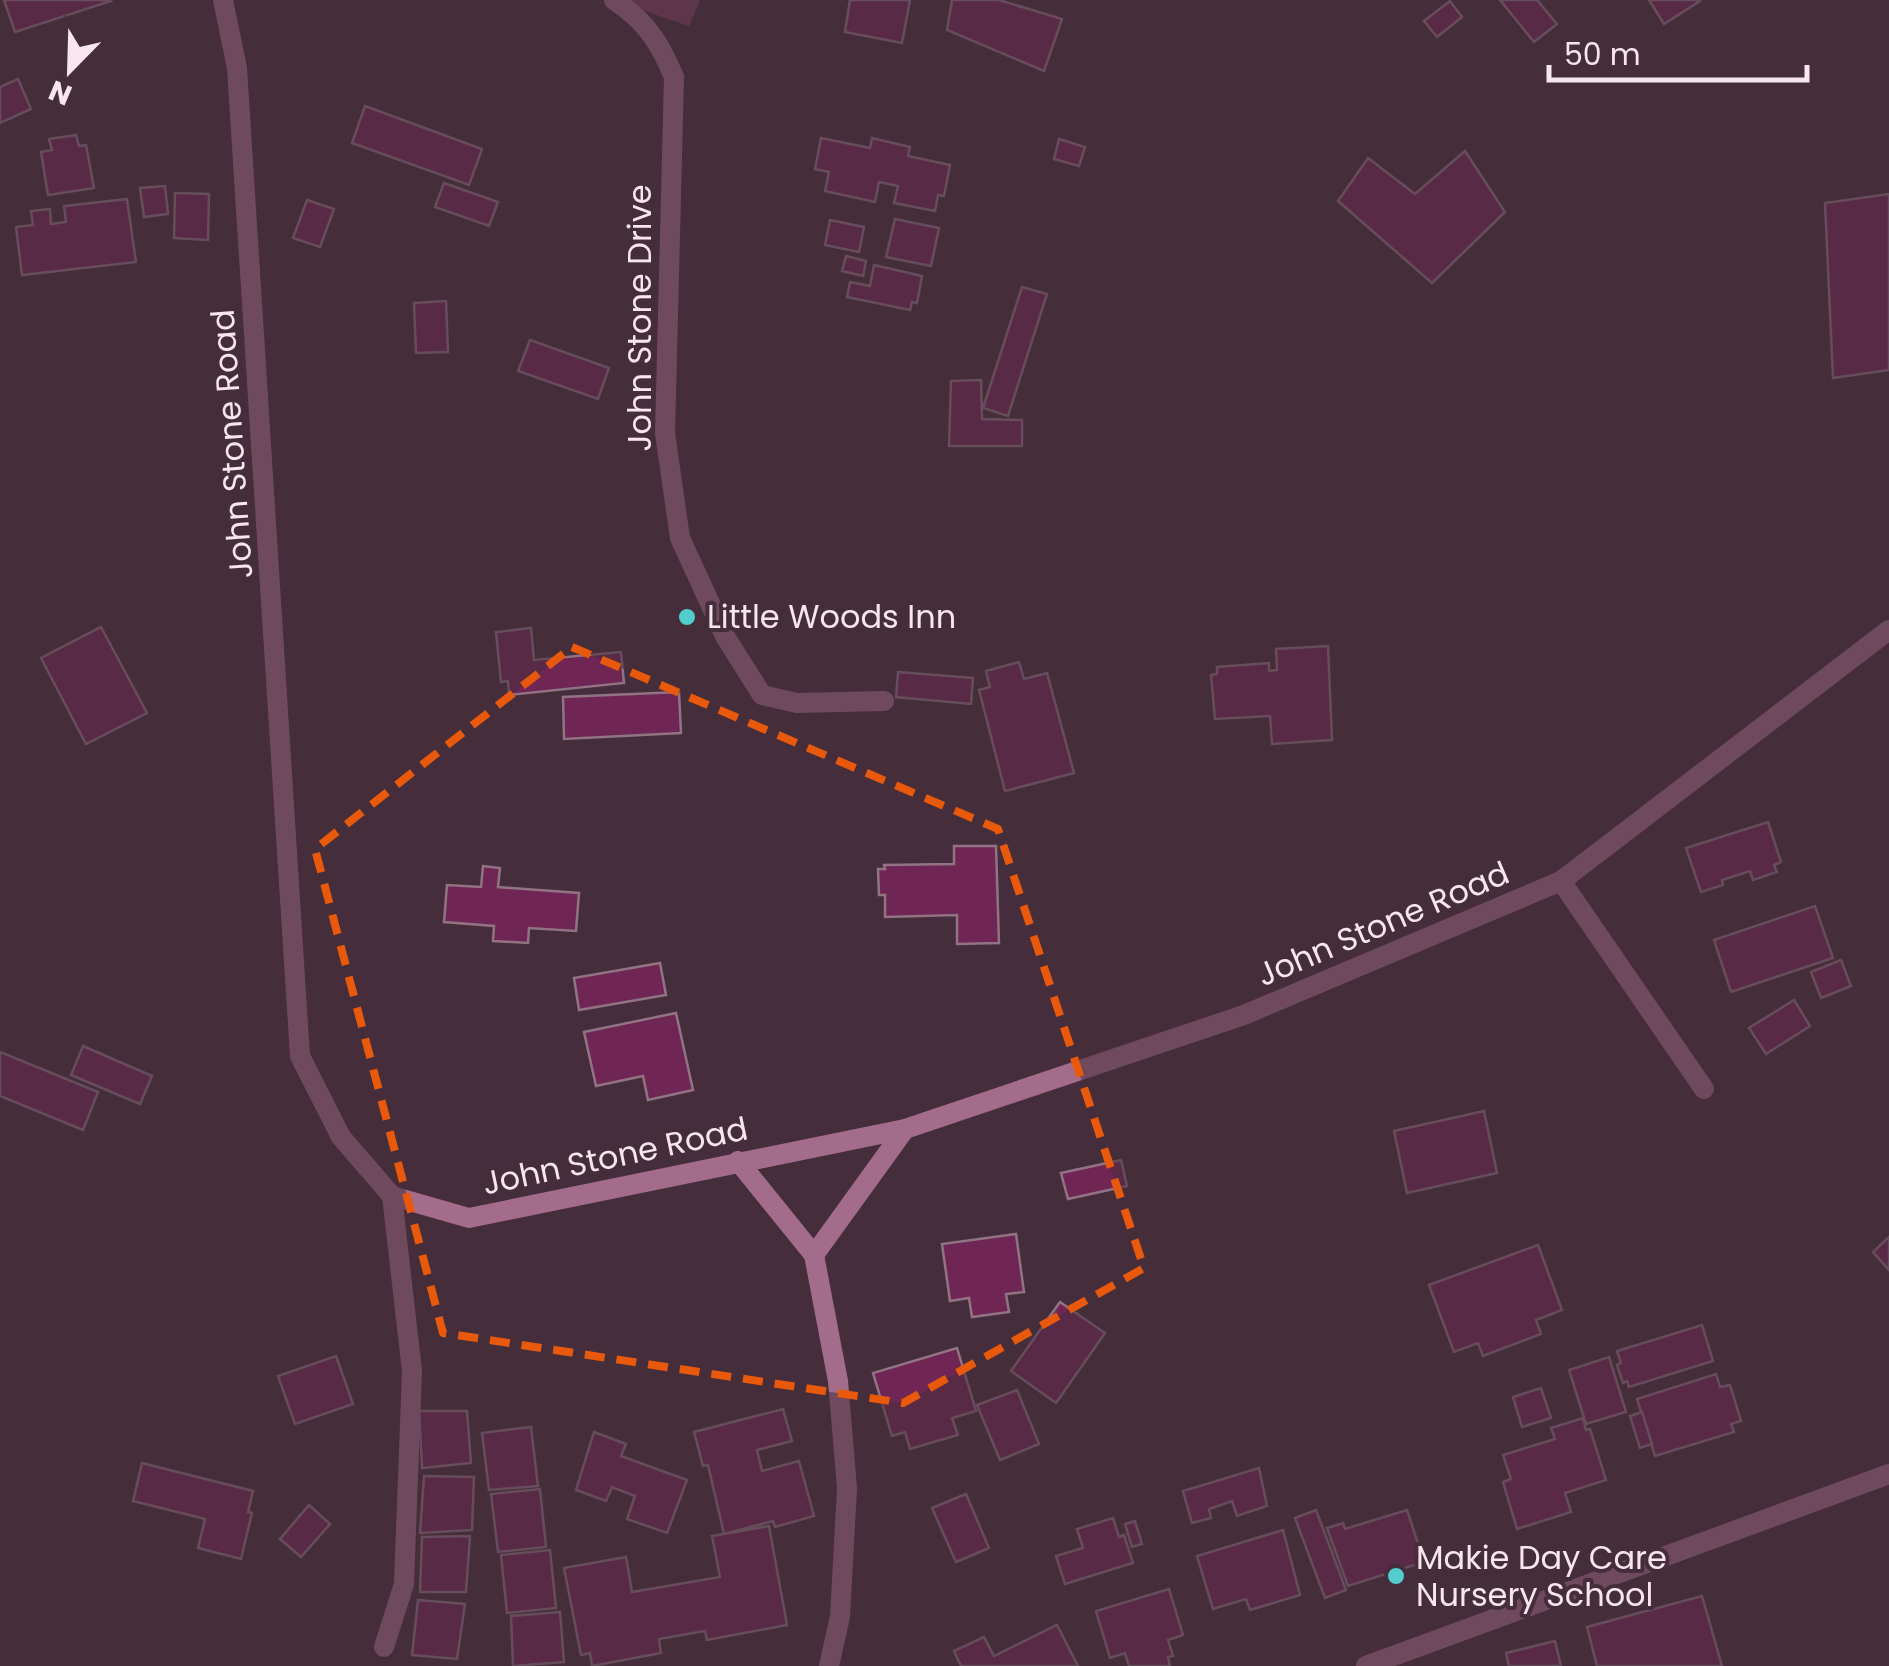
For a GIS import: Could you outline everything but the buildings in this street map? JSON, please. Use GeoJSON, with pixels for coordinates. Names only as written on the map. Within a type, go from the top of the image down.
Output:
{"type":"FeatureCollection","features":[{"type":"Feature","properties":{"kind":"street","name":"John Stone Road"},"geometry":{"type":"LineString","coordinates":[[223,0],[238,88],[300,1056],[341,1138],[392,1196],[469,1218],[905,1128],[1244,1015],[1560,882],[1889,630]]}},
{"type":"Feature","properties":{"kind":"street","name":"John Stone Drive"},"geometry":{"type":"LineString","coordinates":[[614,0],[638,16],[660,45],[674,77],[665,433],[680,538],[726,638],[762,695],[798,702],[884,701]]}},
{"type":"Feature","properties":{"kind":"street"},"geometry":{"type":"LineString","coordinates":[[1560,882],[1704,1089]]}},
{"type":"Feature","properties":{"kind":"street"},"geometry":{"type":"LineString","coordinates":[[814,1254],[905,1128]]}},
{"type":"Feature","properties":{"kind":"street"},"geometry":{"type":"LineString","coordinates":[[738,1161],[814,1254],[838,1380],[847,1488],[840,1617],[829,1666]]}},
{"type":"Feature","properties":{"kind":"street"},"geometry":{"type":"LineString","coordinates":[[384,1647],[404,1584],[411,1427],[409,1334],[392,1196]]}},
{"type":"Feature","properties":{"kind":"street"},"geometry":{"type":"LineString","coordinates":[[1366,1666],[1889,1474]]}},
{"type":"Feature","properties":{"kind":"highlighted area"},"geometry":{"type":"Polygon","coordinates":[[[572,647],[998,829],[1144,1268],[903,1403],[443,1333],[315,849],[572,647]]]}},
{"type":"Feature","properties":{"kind":"shaded area"},"geometry":{"type":"Polygon","coordinates":[[[612,0],[700,0],[689,26],[612,0]]]}},
{"type":"Feature","properties":{"kind":"place","name":"Little Woods Inn"},"geometry":{"type":"Point","coordinates":[687,617]}},
{"type":"Feature","properties":{"kind":"place","name":"Makie Day Care Nursery School"},"geometry":{"type":"Point","coordinates":[1396,1576]}}]}
